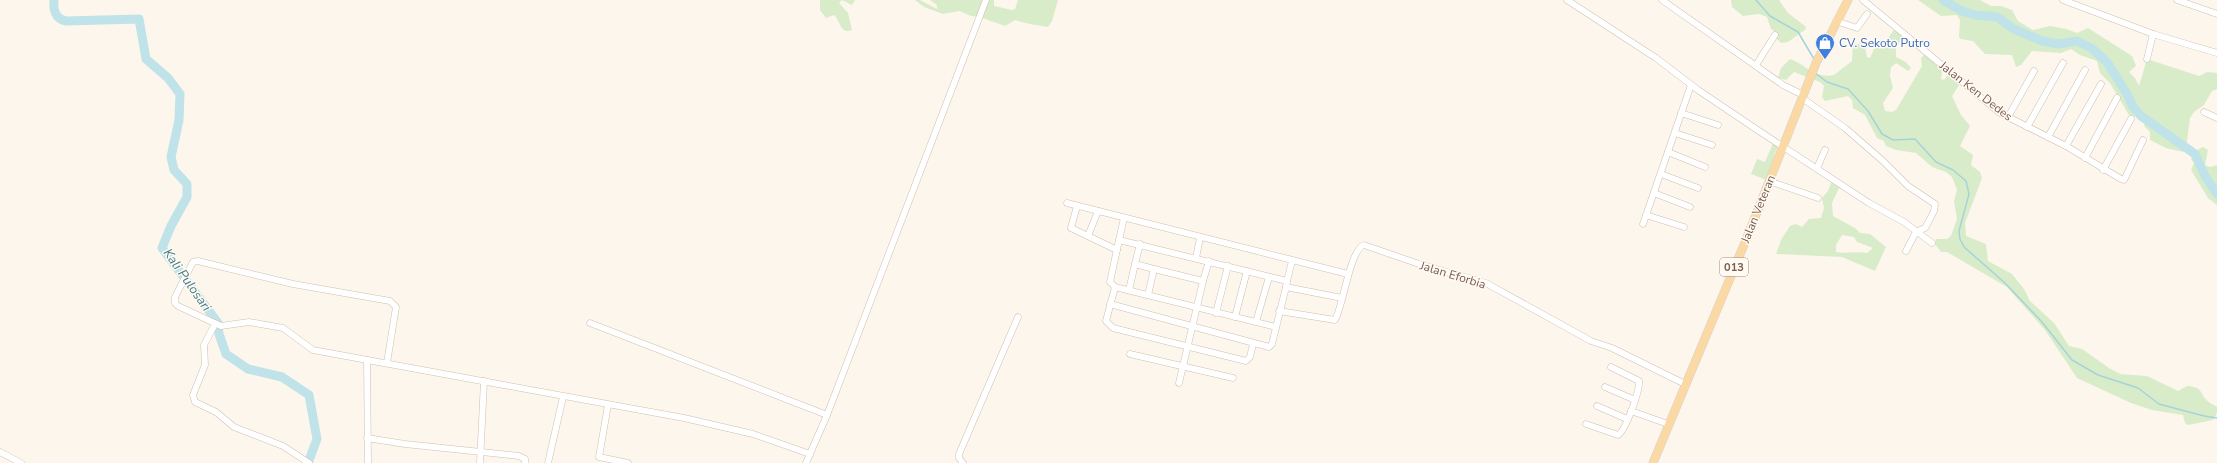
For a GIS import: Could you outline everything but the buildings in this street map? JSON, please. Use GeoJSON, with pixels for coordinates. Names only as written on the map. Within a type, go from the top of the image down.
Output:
{"type":"FeatureCollection","features":[{"type":"Feature","properties":{"kind":"main road","name":"Jalan Veteran"},"geometry":{"type":"LineString","coordinates":[[1652,463],[1769,181],[1814,66],[1848,0]]}},
{"type":"Feature","properties":{"kind":"street"},"geometry":{"type":"LineString","coordinates":[[806,463],[827,415],[986,0]]}},
{"type":"Feature","properties":{"kind":"street"},"geometry":{"type":"LineString","coordinates":[[1567,0],[1656,58],[1691,85],[1869,203],[1894,216],[1932,243]]}},
{"type":"Feature","properties":{"kind":"street"},"geometry":{"type":"LineString","coordinates":[[1662,0],[1845,128],[1883,161],[1908,186],[1935,204],[1934,211],[1925,228],[1916,232],[1906,251]]}},
{"type":"Feature","properties":{"kind":"street","name":"Jalan Ken Dedes"},"geometry":{"type":"LineString","coordinates":[[1863,0],[1953,75],[2008,118],[2066,146],[2103,170],[2124,180],[2143,140]]}},
{"type":"Feature","properties":{"kind":"street"},"geometry":{"type":"LineString","coordinates":[[2063,0],[2153,34],[2217,53]]}},
{"type":"Feature","properties":{"kind":"street"},"geometry":{"type":"LineString","coordinates":[[2177,0],[2217,14]]}},
{"type":"Feature","properties":{"kind":"street"},"geometry":{"type":"LineString","coordinates":[[1836,21],[1857,28],[1866,14]]}},
{"type":"Feature","properties":{"kind":"street"},"geometry":{"type":"LineString","coordinates":[[2147,59],[2153,34]]}},
{"type":"Feature","properties":{"kind":"street"},"geometry":{"type":"LineString","coordinates":[[1756,65],[1775,35]]}},
{"type":"Feature","properties":{"kind":"street"},"geometry":{"type":"LineString","coordinates":[[2027,127],[2063,64]]}},
{"type":"Feature","properties":{"kind":"street"},"geometry":{"type":"LineString","coordinates":[[2048,137],[2085,70]]}},
{"type":"Feature","properties":{"kind":"street"},"geometry":{"type":"LineString","coordinates":[[2008,118],[2034,71]]}},
{"type":"Feature","properties":{"kind":"street"},"geometry":{"type":"LineString","coordinates":[[2066,146],[2101,84]]}},
{"type":"Feature","properties":{"kind":"street"},"geometry":{"type":"LineString","coordinates":[[1643,224],[1691,85]]}},
{"type":"Feature","properties":{"kind":"street"},"geometry":{"type":"LineString","coordinates":[[2085,158],[2117,98]]}},
{"type":"Feature","properties":{"kind":"street"},"geometry":{"type":"LineString","coordinates":[[2204,112],[2217,118]]}},
{"type":"Feature","properties":{"kind":"street"},"geometry":{"type":"LineString","coordinates":[[1681,113],[1718,125]]}},
{"type":"Feature","properties":{"kind":"street"},"geometry":{"type":"LineString","coordinates":[[2103,170],[2131,119]]}},
{"type":"Feature","properties":{"kind":"street"},"geometry":{"type":"LineString","coordinates":[[1675,133],[1712,145]]}},
{"type":"Feature","properties":{"kind":"street"},"geometry":{"type":"LineString","coordinates":[[1817,168],[1825,150]]}},
{"type":"Feature","properties":{"kind":"street"},"geometry":{"type":"LineString","coordinates":[[1668,152],[1705,167]]}},
{"type":"Feature","properties":{"kind":"street"},"geometry":{"type":"LineString","coordinates":[[1661,174],[1698,188]]}},
{"type":"Feature","properties":{"kind":"street"},"geometry":{"type":"LineString","coordinates":[[1769,181],[1818,198]]}},
{"type":"Feature","properties":{"kind":"street"},"geometry":{"type":"LineString","coordinates":[[1654,193],[1690,207]]}},
{"type":"Feature","properties":{"kind":"street"},"geometry":{"type":"LineString","coordinates":[[1067,203],[1200,238],[1348,274]]}},
{"type":"Feature","properties":{"kind":"street"},"geometry":{"type":"LineString","coordinates":[[1077,206],[1071,228],[1117,250]]}},
{"type":"Feature","properties":{"kind":"street"},"geometry":{"type":"LineString","coordinates":[[1088,236],[1098,211]]}},
{"type":"Feature","properties":{"kind":"street"},"geometry":{"type":"LineString","coordinates":[[1646,215],[1684,227]]}},
{"type":"Feature","properties":{"kind":"street"},"geometry":{"type":"LineString","coordinates":[[1124,218],[1110,282],[1115,286],[1216,313],[1276,327]]}},
{"type":"Feature","properties":{"kind":"street"},"geometry":{"type":"LineString","coordinates":[[1196,258],[1200,238]]}},
{"type":"Feature","properties":{"kind":"street"},"geometry":{"type":"LineString","coordinates":[[1119,240],[1209,261],[1269,277],[1287,284],[1342,298]]}},
{"type":"Feature","properties":{"kind":"street"},"geometry":{"type":"LineString","coordinates":[[1129,290],[1140,244]]}},
{"type":"Feature","properties":{"kind":"street","name":"Jalan Eforbia"},"geometry":{"type":"LineString","coordinates":[[1279,311],[1333,321],[1336,318],[1348,274],[1359,248],[1364,245],[1419,264],[1466,276],[1486,284],[1521,301],[1591,341],[1612,348],[1684,384]]}},
{"type":"Feature","properties":{"kind":"street"},"geometry":{"type":"LineString","coordinates":[[387,363],[396,307],[390,301],[294,284],[198,261],[193,262],[175,298],[175,303],[185,310],[217,325],[249,322],[283,328],[313,350],[684,418],[745,432],[810,454]]}},
{"type":"Feature","properties":{"kind":"street"},"geometry":{"type":"LineString","coordinates":[[1179,384],[1209,261]]}},
{"type":"Feature","properties":{"kind":"street"},"geometry":{"type":"LineString","coordinates":[[1110,304],[1253,344],[1270,347],[1292,261]]}},
{"type":"Feature","properties":{"kind":"street"},"geometry":{"type":"LineString","coordinates":[[1135,264],[1203,281]]}},
{"type":"Feature","properties":{"kind":"street"},"geometry":{"type":"LineString","coordinates":[[1216,313],[1228,266]]}},
{"type":"Feature","properties":{"kind":"street"},"geometry":{"type":"LineString","coordinates":[[1148,294],[1154,269]]}},
{"type":"Feature","properties":{"kind":"street"},"geometry":{"type":"LineString","coordinates":[[1235,317],[1247,271]]}},
{"type":"Feature","properties":{"kind":"street"},"geometry":{"type":"LineString","coordinates":[[1256,322],[1269,277]]}},
{"type":"Feature","properties":{"kind":"street"},"geometry":{"type":"LineString","coordinates":[[1115,286],[1106,321],[1112,328],[1246,361],[1250,357],[1253,344]]}},
{"type":"Feature","properties":{"kind":"street"},"geometry":{"type":"LineString","coordinates":[[963,463],[959,458],[959,454],[1018,317]]}},
{"type":"Feature","properties":{"kind":"street"},"geometry":{"type":"LineString","coordinates":[[590,323],[827,415]]}},
{"type":"Feature","properties":{"kind":"street"},"geometry":{"type":"LineString","coordinates":[[217,325],[204,345],[205,365],[193,395],[195,402],[216,412],[234,427],[283,446],[307,462]]}},
{"type":"Feature","properties":{"kind":"street"},"geometry":{"type":"LineString","coordinates":[[1130,354],[1233,378]]}},
{"type":"Feature","properties":{"kind":"street"},"geometry":{"type":"LineString","coordinates":[[367,360],[368,463]]}},
{"type":"Feature","properties":{"kind":"street"},"geometry":{"type":"LineString","coordinates":[[1586,424],[1616,436],[1621,433],[1631,411],[1639,380],[1611,367]]}},
{"type":"Feature","properties":{"kind":"street"},"geometry":{"type":"LineString","coordinates":[[480,463],[484,381]]}},
{"type":"Feature","properties":{"kind":"street"},"geometry":{"type":"LineString","coordinates":[[1605,387],[1635,400]]}},
{"type":"Feature","properties":{"kind":"street"},"geometry":{"type":"LineString","coordinates":[[548,463],[563,397]]}},
{"type":"Feature","properties":{"kind":"street"},"geometry":{"type":"LineString","coordinates":[[608,405],[599,460],[628,463]]}},
{"type":"Feature","properties":{"kind":"street"},"geometry":{"type":"LineString","coordinates":[[1597,406],[1627,419]]}},
{"type":"Feature","properties":{"kind":"street"},"geometry":{"type":"LineString","coordinates":[[1631,411],[1668,424]]}},
{"type":"Feature","properties":{"kind":"street"},"geometry":{"type":"LineString","coordinates":[[367,438],[405,444],[519,456],[525,459],[525,463]]}},
{"type":"Feature","properties":{"kind":"street"},"geometry":{"type":"LineString","coordinates":[[0,452],[20,463]]}},
{"type":"Feature","properties":{"kind":"green space"},"geometry":{"type":"Polygon","coordinates":[[[820,0],[842,0],[839,3],[848,13],[852,30],[845,31],[834,15],[826,18],[820,10],[820,0]]]}},
{"type":"Feature","properties":{"kind":"green space"},"geometry":{"type":"Polygon","coordinates":[[[842,0],[855,0],[852,5],[842,0]]]}},
{"type":"Feature","properties":{"kind":"green space"},"geometry":{"type":"Polygon","coordinates":[[[915,0],[920,0],[937,9],[937,5],[930,0],[994,0],[994,6],[1012,10],[1015,9],[1018,0],[1058,0],[1052,21],[1048,27],[1015,20],[1005,26],[959,11],[943,14],[924,7],[915,0]]]}},
{"type":"Feature","properties":{"kind":"green space"},"geometry":{"type":"Polygon","coordinates":[[[1731,0],[1779,0],[1788,13],[1805,26],[1806,29],[1788,42],[1781,43],[1777,39],[1776,32],[1771,29],[1767,17],[1759,14],[1743,16],[1732,7],[1731,0]]]}},
{"type":"Feature","properties":{"kind":"green space"},"geometry":{"type":"Polygon","coordinates":[[[1918,0],[1980,0],[1991,6],[2001,6],[2012,10],[2018,21],[2033,30],[2050,26],[2077,33],[2088,28],[2132,56],[2136,66],[2129,72],[2135,78],[2139,86],[2147,59],[2199,76],[2207,72],[2217,73],[2217,89],[2212,91],[2204,105],[2194,112],[2190,118],[2186,149],[2183,152],[2166,148],[2150,140],[2150,132],[2144,126],[2147,119],[2138,109],[2137,117],[2129,115],[2110,83],[2100,73],[2097,61],[2080,55],[2071,49],[2061,53],[2032,51],[2021,65],[2016,67],[2012,55],[1985,54],[1973,41],[1961,39],[1959,37],[1960,20],[1957,15],[1941,16],[1918,0]]]}},
{"type":"Feature","properties":{"kind":"green space"},"geometry":{"type":"Polygon","coordinates":[[[1896,27],[1904,34],[1896,48],[1896,57],[1906,62],[1911,68],[1908,71],[1896,63],[1891,67],[1890,76],[1893,88],[1883,103],[1885,111],[1892,112],[1896,110],[1922,66],[1921,58],[1925,54],[1943,66],[1941,79],[1944,80],[1950,72],[1961,82],[1952,96],[1961,115],[1970,126],[1960,146],[1973,155],[1971,165],[1980,172],[1982,178],[1965,223],[1966,236],[1986,244],[1988,261],[2012,274],[2024,289],[2030,301],[2054,323],[2069,346],[2082,349],[2120,374],[2147,376],[2178,391],[2187,386],[2197,388],[2211,404],[2217,407],[2217,413],[2213,420],[2188,425],[2185,423],[2183,415],[2152,410],[2131,403],[2077,378],[2045,330],[2007,287],[1947,252],[1941,252],[1935,244],[1936,239],[1947,239],[1951,236],[1957,219],[1954,201],[1957,190],[1952,177],[1946,172],[1932,167],[1916,153],[1896,150],[1886,146],[1884,141],[1877,138],[1865,115],[1853,108],[1852,100],[1848,96],[1825,101],[1822,97],[1824,86],[1820,82],[1794,72],[1786,80],[1778,78],[1781,68],[1790,59],[1821,75],[1834,75],[1852,61],[1853,45],[1864,43],[1867,57],[1870,58],[1875,47],[1886,41],[1896,27]]]}},
{"type":"Feature","properties":{"kind":"green space"},"geometry":{"type":"Polygon","coordinates":[[[1774,141],[1779,144],[1774,155],[1779,157],[1769,181],[1751,174],[1757,159],[1765,162],[1774,141]]]}},
{"type":"Feature","properties":{"kind":"green space"},"geometry":{"type":"Polygon","coordinates":[[[2203,147],[2208,150],[2205,165],[2210,167],[2217,165],[2217,205],[2208,198],[2191,170],[2194,163],[2191,159],[2195,151],[2203,147]]]}},
{"type":"Feature","properties":{"kind":"green space"},"geometry":{"type":"Polygon","coordinates":[[[1832,181],[1840,186],[1832,203],[1833,216],[1855,228],[1860,233],[1870,234],[1886,247],[1875,271],[1842,257],[1776,254],[1781,240],[1790,226],[1796,224],[1802,227],[1809,219],[1821,218],[1824,208],[1822,198],[1828,191],[1832,181]],[[1842,235],[1836,245],[1836,252],[1867,253],[1873,248],[1857,242],[1854,237],[1842,235]]]}},
{"type":"Feature","properties":{"kind":"waterway","name":"Kali Pulosari"},"geometry":{"type":"LineString","coordinates":[[54,0],[54,7],[57,16],[66,21],[139,19],[146,59],[168,78],[180,94],[179,120],[171,157],[174,170],[187,184],[187,197],[171,226],[162,248],[218,323],[219,334],[226,354],[248,369],[282,377],[309,395],[317,439],[308,463]]}},
{"type":"Feature","properties":{"kind":"waterway"},"geometry":{"type":"LineString","coordinates":[[1756,0],[1770,16],[1798,32],[1814,59]]}},
{"type":"Feature","properties":{"kind":"waterway"},"geometry":{"type":"LineString","coordinates":[[1943,0],[1962,11],[1975,15],[1997,17],[2014,29],[2042,41],[2059,44],[2077,41],[2091,48],[2107,62],[2127,94],[2133,107],[2141,116],[2195,154],[2205,176],[2217,194]]}},
{"type":"Feature","properties":{"kind":"waterway"},"geometry":{"type":"LineString","coordinates":[[1815,73],[1827,82],[1848,89],[1868,111],[1882,134],[1893,140],[1915,139],[1936,162],[1953,170],[1966,181],[1969,194],[1959,231],[1960,239],[1964,247],[2005,283],[2042,322],[2072,360],[2098,375],[2138,388],[2159,404],[2217,418]]}},
{"type":"Feature","properties":{"kind":"place","name":"CV. Sekoto Putro"},"geometry":{"type":"Point","coordinates":[1825,60]}}]}
